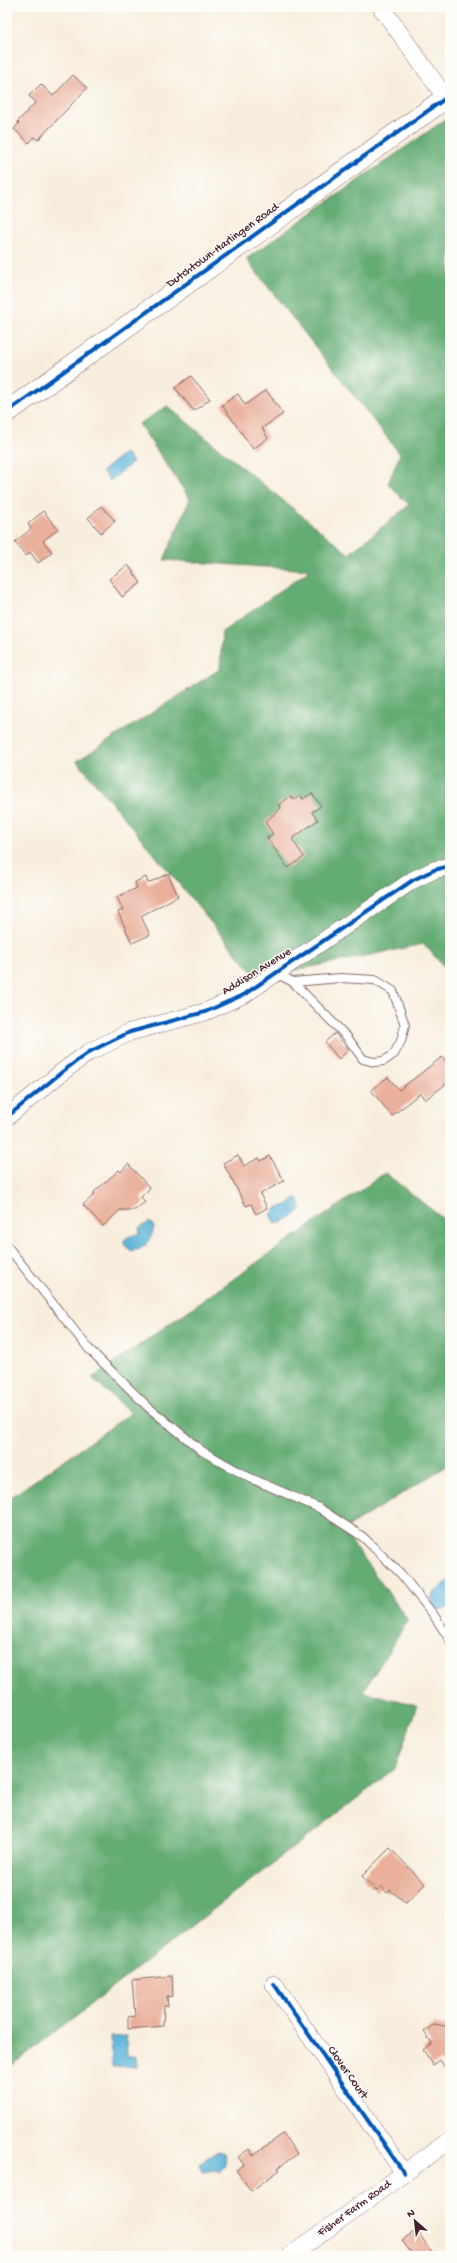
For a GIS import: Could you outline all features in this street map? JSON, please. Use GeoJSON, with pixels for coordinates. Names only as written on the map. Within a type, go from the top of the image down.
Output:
{"type":"FeatureCollection","features":[{"type":"Feature","properties":{"kind":"street"},"geometry":{"type":"LineString","coordinates":[[381,7],[448,97]]}},
{"type":"Feature","properties":{"kind":"street","name":"Dutchtown-Harlingen Road"},"geometry":{"type":"LineString","coordinates":[[7,412],[448,97]]}},
{"type":"Feature","properties":{"kind":"street","name":"Addison Avenue"},"geometry":{"type":"LineString","coordinates":[[7,1118],[62,1072],[89,1052],[130,1032],[225,1004],[245,994],[413,880],[434,870],[450,866]]}},
{"type":"Feature","properties":{"kind":"street","name":"Clover Court"},"geometry":{"type":"LineString","coordinates":[[274,1984],[404,2173]]}},
{"type":"Feature","properties":{"kind":"street","name":"Fisher Farm Road"},"geometry":{"type":"LineString","coordinates":[[297,2254],[450,2140]]}},
{"type":"Feature","properties":{"kind":"lane"},"geometry":{"type":"LineString","coordinates":[[276,973],[293,982],[347,1037],[363,1059],[374,1062],[384,1061],[394,1054],[401,1041],[405,1025],[393,991],[375,980],[341,978],[293,982]]}},
{"type":"Feature","properties":{"kind":"lane"},"geometry":{"type":"LineString","coordinates":[[7,1246],[89,1349],[148,1407],[202,1451],[248,1477],[319,1508],[363,1537],[401,1574],[433,1614],[450,1640]]}},
{"type":"Feature","properties":{"kind":"green space"},"geometry":{"type":"Polygon","coordinates":[[[450,116],[450,974],[424,944],[257,978],[77,761],[220,669],[222,632],[310,570],[164,560],[190,499],[139,424],[167,406],[349,554],[409,505],[388,484],[400,454],[246,259],[450,116]]]}},
{"type":"Feature","properties":{"kind":"green space"},"geometry":{"type":"Polygon","coordinates":[[[385,1173],[450,1224],[450,1464],[343,1530],[408,1620],[363,1692],[417,1705],[395,1769],[7,2069],[7,1500],[131,1413],[92,1378],[385,1173]]]}},
{"type":"Feature","properties":{"kind":"water"},"geometry":{"type":"Polygon","coordinates":[[[125,453],[133,462],[110,481],[102,471],[125,453]]]}},
{"type":"Feature","properties":{"kind":"water"},"geometry":{"type":"Polygon","coordinates":[[[295,1198],[298,1199],[302,1209],[281,1223],[275,1222],[271,1214],[277,1208],[287,1205],[295,1198]]]}},
{"type":"Feature","properties":{"kind":"water"},"geometry":{"type":"Polygon","coordinates":[[[150,1222],[154,1227],[148,1243],[137,1250],[132,1251],[124,1244],[124,1241],[129,1237],[140,1233],[139,1228],[150,1222]]]}},
{"type":"Feature","properties":{"kind":"water"},"geometry":{"type":"Polygon","coordinates":[[[450,1579],[450,1608],[435,1610],[430,1605],[433,1594],[450,1579]]]}},
{"type":"Feature","properties":{"kind":"water"},"geometry":{"type":"Polygon","coordinates":[[[126,2036],[127,2056],[136,2056],[137,2066],[112,2067],[111,2037],[126,2036]]]}},
{"type":"Feature","properties":{"kind":"water"},"geometry":{"type":"Polygon","coordinates":[[[218,2151],[224,2153],[225,2156],[225,2164],[219,2172],[215,2170],[202,2172],[199,2163],[218,2151]]]}},
{"type":"Feature","properties":{"kind":"building"},"geometry":{"type":"Polygon","coordinates":[[[73,75],[87,88],[38,140],[34,137],[29,143],[14,129],[19,123],[17,122],[36,102],[29,96],[41,84],[53,96],[73,75]]]}},
{"type":"Feature","properties":{"kind":"building"},"geometry":{"type":"Polygon","coordinates":[[[191,376],[210,399],[194,411],[175,388],[191,376]]]}},
{"type":"Feature","properties":{"kind":"building"},"geometry":{"type":"Polygon","coordinates":[[[266,390],[283,414],[262,428],[268,438],[253,449],[222,405],[238,394],[245,405],[266,390]]]}},
{"type":"Feature","properties":{"kind":"building"},"geometry":{"type":"Polygon","coordinates":[[[101,506],[115,521],[101,533],[88,518],[101,506]]]}},
{"type":"Feature","properties":{"kind":"building"},"geometry":{"type":"Polygon","coordinates":[[[43,511],[58,529],[43,541],[52,552],[38,563],[30,552],[26,556],[15,542],[31,529],[28,524],[43,511]]]}},
{"type":"Feature","properties":{"kind":"building"},"geometry":{"type":"Polygon","coordinates":[[[128,565],[141,583],[122,597],[109,579],[128,565]]]}},
{"type":"Feature","properties":{"kind":"building"},"geometry":{"type":"Polygon","coordinates":[[[312,793],[321,806],[312,812],[318,820],[292,839],[304,857],[288,868],[267,838],[273,834],[265,822],[281,808],[278,805],[291,796],[294,800],[300,795],[303,799],[312,793]]]}},
{"type":"Feature","properties":{"kind":"building"},"geometry":{"type":"Polygon","coordinates":[[[168,874],[178,896],[141,916],[150,935],[132,943],[118,912],[123,910],[117,897],[137,888],[135,882],[146,877],[148,883],[168,874]]]}},
{"type":"Feature","properties":{"kind":"building"},"geometry":{"type":"Polygon","coordinates":[[[335,1033],[349,1050],[339,1059],[325,1042],[335,1033]]]}},
{"type":"Feature","properties":{"kind":"building"},"geometry":{"type":"Polygon","coordinates":[[[442,1057],[450,1067],[450,1081],[425,1100],[420,1093],[392,1116],[371,1090],[388,1077],[399,1090],[442,1057]]]}},
{"type":"Feature","properties":{"kind":"building"},"geometry":{"type":"Polygon","coordinates":[[[238,1155],[244,1166],[259,1158],[261,1161],[270,1156],[284,1181],[260,1194],[267,1208],[256,1214],[251,1204],[246,1206],[223,1163],[238,1155]]]}},
{"type":"Feature","properties":{"kind":"building"},"geometry":{"type":"Polygon","coordinates":[[[128,1164],[150,1188],[141,1197],[145,1202],[135,1210],[120,1210],[103,1226],[83,1205],[95,1194],[94,1192],[119,1170],[121,1172],[128,1164]]]}},
{"type":"Feature","properties":{"kind":"building"},"geometry":{"type":"Polygon","coordinates":[[[390,1848],[425,1884],[406,1903],[390,1890],[387,1893],[381,1886],[376,1891],[362,1876],[390,1848]]]}},
{"type":"Feature","properties":{"kind":"building"},"geometry":{"type":"Polygon","coordinates":[[[172,1976],[173,1996],[167,1997],[168,2006],[164,2006],[163,2026],[128,2029],[128,2017],[135,2016],[132,1980],[172,1976]]]}},
{"type":"Feature","properties":{"kind":"building"},"geometry":{"type":"Polygon","coordinates":[[[434,2024],[450,2027],[450,2075],[440,2060],[433,2065],[423,2050],[432,2043],[424,2032],[434,2024]]]}},
{"type":"Feature","properties":{"kind":"building"},"geometry":{"type":"Polygon","coordinates":[[[283,2134],[297,2154],[278,2168],[280,2170],[251,2191],[236,2170],[244,2165],[238,2157],[249,2149],[253,2155],[283,2134]]]}},
{"type":"Feature","properties":{"kind":"building"},"geometry":{"type":"Polygon","coordinates":[[[417,2230],[434,2256],[413,2256],[402,2240],[417,2230]]]}},
{"type":"Feature","properties":{"kind":"cycle path"},"geometry":{"type":"LineString","coordinates":[[7,412],[450,95]]}},
{"type":"Feature","properties":{"kind":"cycle path"},"geometry":{"type":"LineString","coordinates":[[7,1117],[89,1052],[130,1032],[205,1012],[245,994],[413,880],[434,870],[450,866]]}},
{"type":"Feature","properties":{"kind":"cycle path"},"geometry":{"type":"LineString","coordinates":[[274,1984],[404,2173]]}}]}
